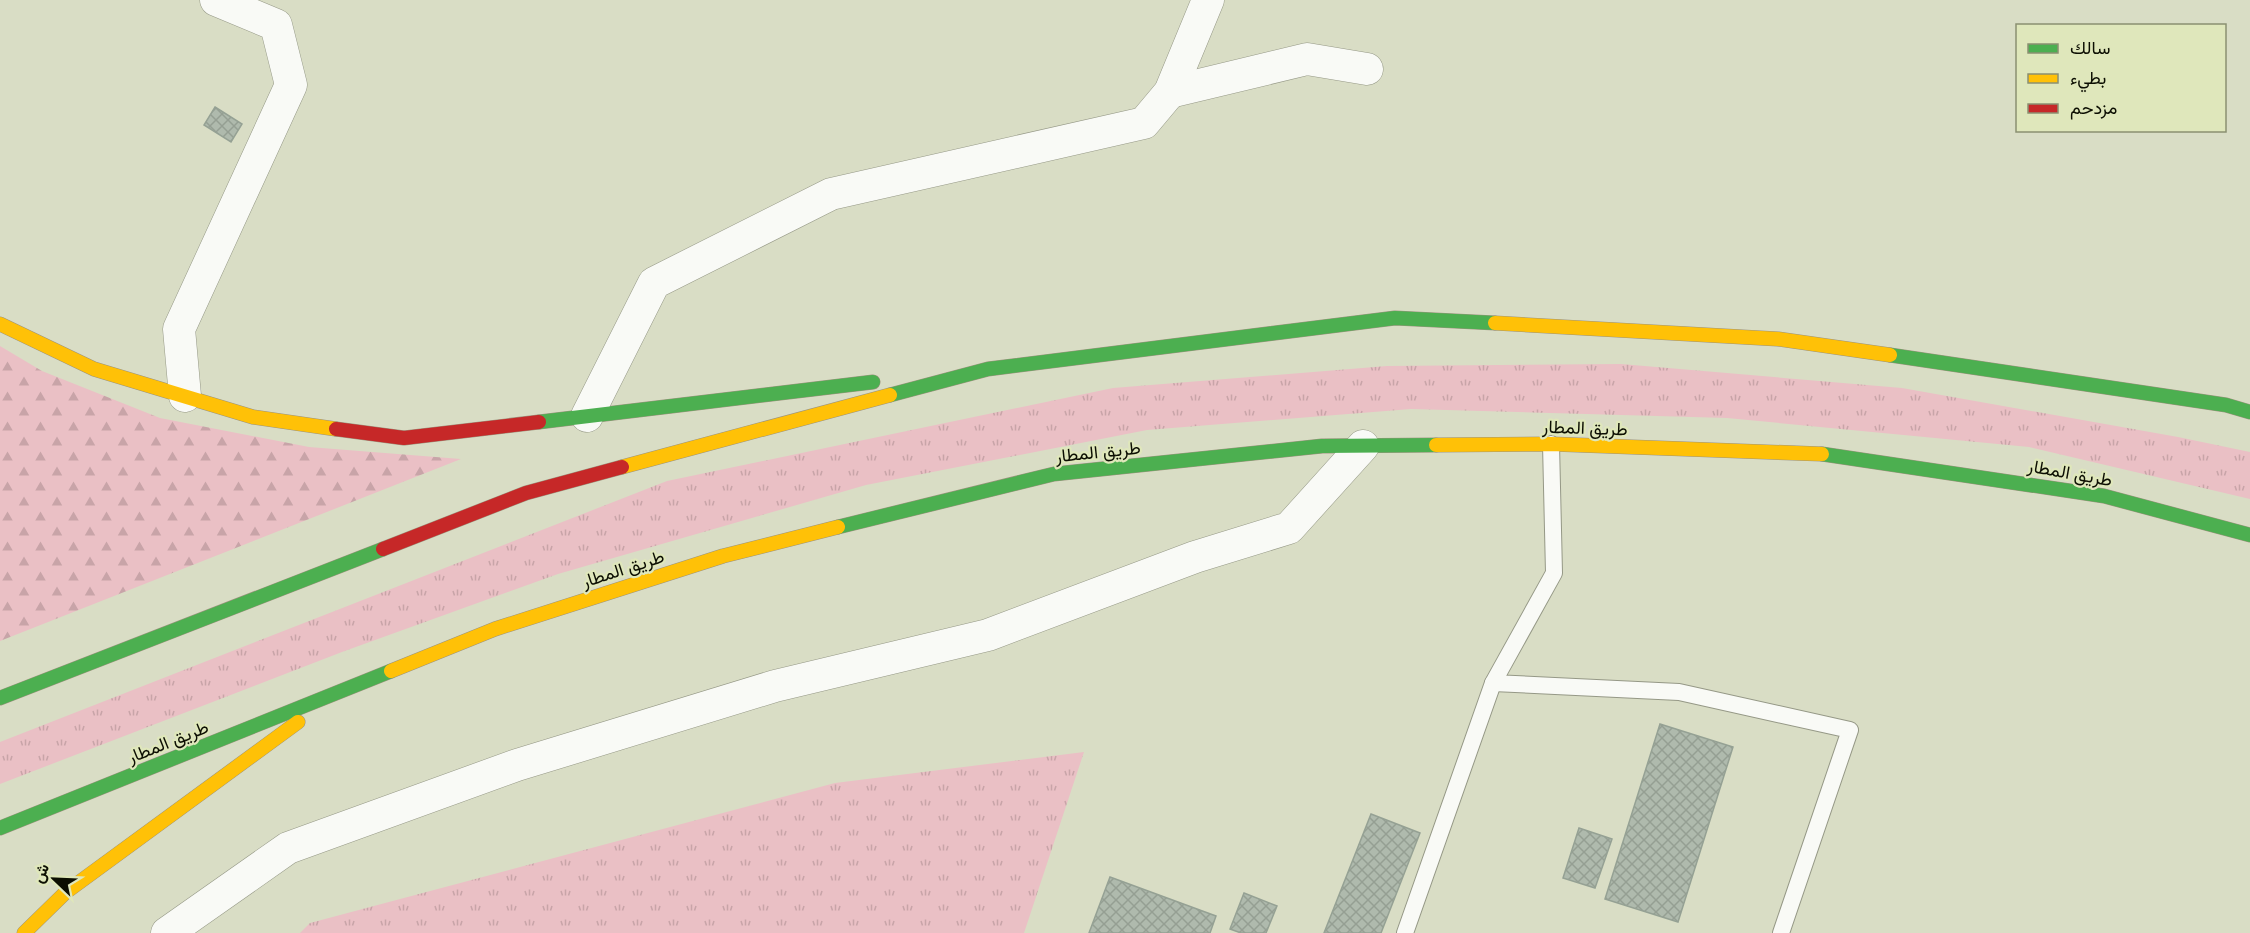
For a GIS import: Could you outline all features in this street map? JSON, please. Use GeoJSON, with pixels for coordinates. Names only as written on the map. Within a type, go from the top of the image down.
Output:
{"type":"FeatureCollection","features":[{"type":"Feature","properties":{"kind":"highway"},"geometry":{"type":"LineString","coordinates":[[0,324],[94,369],[253,417],[404,438],[1395,318],[1778,339],[2226,405],[2250,412]]}},
{"type":"Feature","properties":{"kind":"highway"},"geometry":{"type":"LineString","coordinates":[[0,698],[526,493],[988,369]]}},
{"type":"Feature","properties":{"kind":"highway","name":"طريق المطار"},"geometry":{"type":"LineString","coordinates":[[0,828],[495,629],[723,556],[1054,474],[1322,446],[1551,444],[1826,454],[2104,496],[2250,535]]}},
{"type":"Feature","properties":{"kind":"highway"},"geometry":{"type":"LineString","coordinates":[[24,933],[66,891],[338,693]]}},
{"type":"Feature","properties":{"kind":"street"},"geometry":{"type":"LineString","coordinates":[[185,396],[180,329],[291,85],[276,25],[216,0]]}},
{"type":"Feature","properties":{"kind":"street"},"geometry":{"type":"LineString","coordinates":[[586,416],[654,283],[831,194],[1144,123],[1170,92],[1208,0]]}},
{"type":"Feature","properties":{"kind":"street"},"geometry":{"type":"LineString","coordinates":[[1170,92],[1307,59],[1367,69]]}},
{"type":"Feature","properties":{"kind":"street"},"geometry":{"type":"LineString","coordinates":[[167,933],[288,848],[517,765],[775,686],[988,634],[1195,557],[1289,528],[1363,446]]}},
{"type":"Feature","properties":{"kind":"lane"},"geometry":{"type":"LineString","coordinates":[[1405,933],[1493,683],[1554,573],[1551,444]]}},
{"type":"Feature","properties":{"kind":"lane"},"geometry":{"type":"LineString","coordinates":[[1493,683],[1679,692],[1850,730],[1780,933]]}},
{"type":"Feature","properties":{"kind":"green space"},"geometry":{"type":"Polygon","coordinates":[[[0,346],[42,371],[160,418],[309,447],[461,459],[0,641],[0,346]]]}},
{"type":"Feature","properties":{"kind":"green space"},"geometry":{"type":"Polygon","coordinates":[[[1621,364],[1902,388],[2250,452],[2250,499],[2029,447],[1727,418],[1411,409],[1147,430],[866,485],[558,574],[342,652],[0,784],[0,742],[667,481],[1113,388],[1387,366],[1621,364]]]}},
{"type":"Feature","properties":{"kind":"green space"},"geometry":{"type":"Polygon","coordinates":[[[1084,752],[1024,933],[300,933],[310,923],[835,783],[1084,752]]]}},
{"type":"Feature","properties":{"kind":"building"},"geometry":{"type":"Polygon","coordinates":[[[215,107],[242,124],[231,142],[204,125],[215,107]]]}},
{"type":"Feature","properties":{"kind":"building"},"geometry":{"type":"Polygon","coordinates":[[[1660,724],[1733,747],[1678,922],[1605,899],[1660,724]]]}},
{"type":"Feature","properties":{"kind":"building"},"geometry":{"type":"Polygon","coordinates":[[[1371,814],[1420,833],[1381,933],[1324,933],[1371,814]]]}},
{"type":"Feature","properties":{"kind":"building"},"geometry":{"type":"Polygon","coordinates":[[[1579,828],[1612,839],[1595,888],[1563,878],[1579,828]]]}},
{"type":"Feature","properties":{"kind":"building"},"geometry":{"type":"Polygon","coordinates":[[[1110,877],[1216,916],[1210,933],[1089,933],[1110,877]]]}},
{"type":"Feature","properties":{"kind":"building"},"geometry":{"type":"Polygon","coordinates":[[[1244,893],[1277,906],[1266,933],[1241,933],[1230,929],[1244,893]]]}},
{"type":"Feature","properties":{"kind":"traffic: fast"},"geometry":{"type":"LineString","coordinates":[[890,395],[988,369],[1395,318],[1495,323]]}},
{"type":"Feature","properties":{"kind":"traffic: fast"},"geometry":{"type":"LineString","coordinates":[[1890,355],[2226,405],[2250,412]]}},
{"type":"Feature","properties":{"kind":"traffic: fast"},"geometry":{"type":"LineString","coordinates":[[539,422],[873,382]]}},
{"type":"Feature","properties":{"kind":"traffic: fast"},"geometry":{"type":"LineString","coordinates":[[838,527],[1054,474],[1322,446],[1436,445]]}},
{"type":"Feature","properties":{"kind":"traffic: fast"},"geometry":{"type":"LineString","coordinates":[[1822,454],[2104,496],[2250,535]]}},
{"type":"Feature","properties":{"kind":"traffic: fast"},"geometry":{"type":"LineString","coordinates":[[0,698],[383,549]]}},
{"type":"Feature","properties":{"kind":"traffic: fast"},"geometry":{"type":"LineString","coordinates":[[0,828],[391,671]]}},
{"type":"Feature","properties":{"kind":"traffic: slow"},"geometry":{"type":"LineString","coordinates":[[1495,323],[1778,339],[1890,355]]}},
{"type":"Feature","properties":{"kind":"traffic: slow"},"geometry":{"type":"LineString","coordinates":[[0,324],[94,369],[253,417],[336,429]]}},
{"type":"Feature","properties":{"kind":"traffic: slow"},"geometry":{"type":"LineString","coordinates":[[622,467],[890,395]]}},
{"type":"Feature","properties":{"kind":"traffic: slow"},"geometry":{"type":"LineString","coordinates":[[1436,445],[1551,444],[1822,454]]}},
{"type":"Feature","properties":{"kind":"traffic: slow"},"geometry":{"type":"LineString","coordinates":[[391,671],[495,629],[723,556],[838,527]]}},
{"type":"Feature","properties":{"kind":"traffic: slow"},"geometry":{"type":"LineString","coordinates":[[24,933],[66,892],[298,722]]}},
{"type":"Feature","properties":{"kind":"traffic: jam"},"geometry":{"type":"LineString","coordinates":[[336,429],[404,438],[539,422]]}},
{"type":"Feature","properties":{"kind":"traffic: jam"},"geometry":{"type":"LineString","coordinates":[[383,549],[526,493],[622,467]]}}]}
